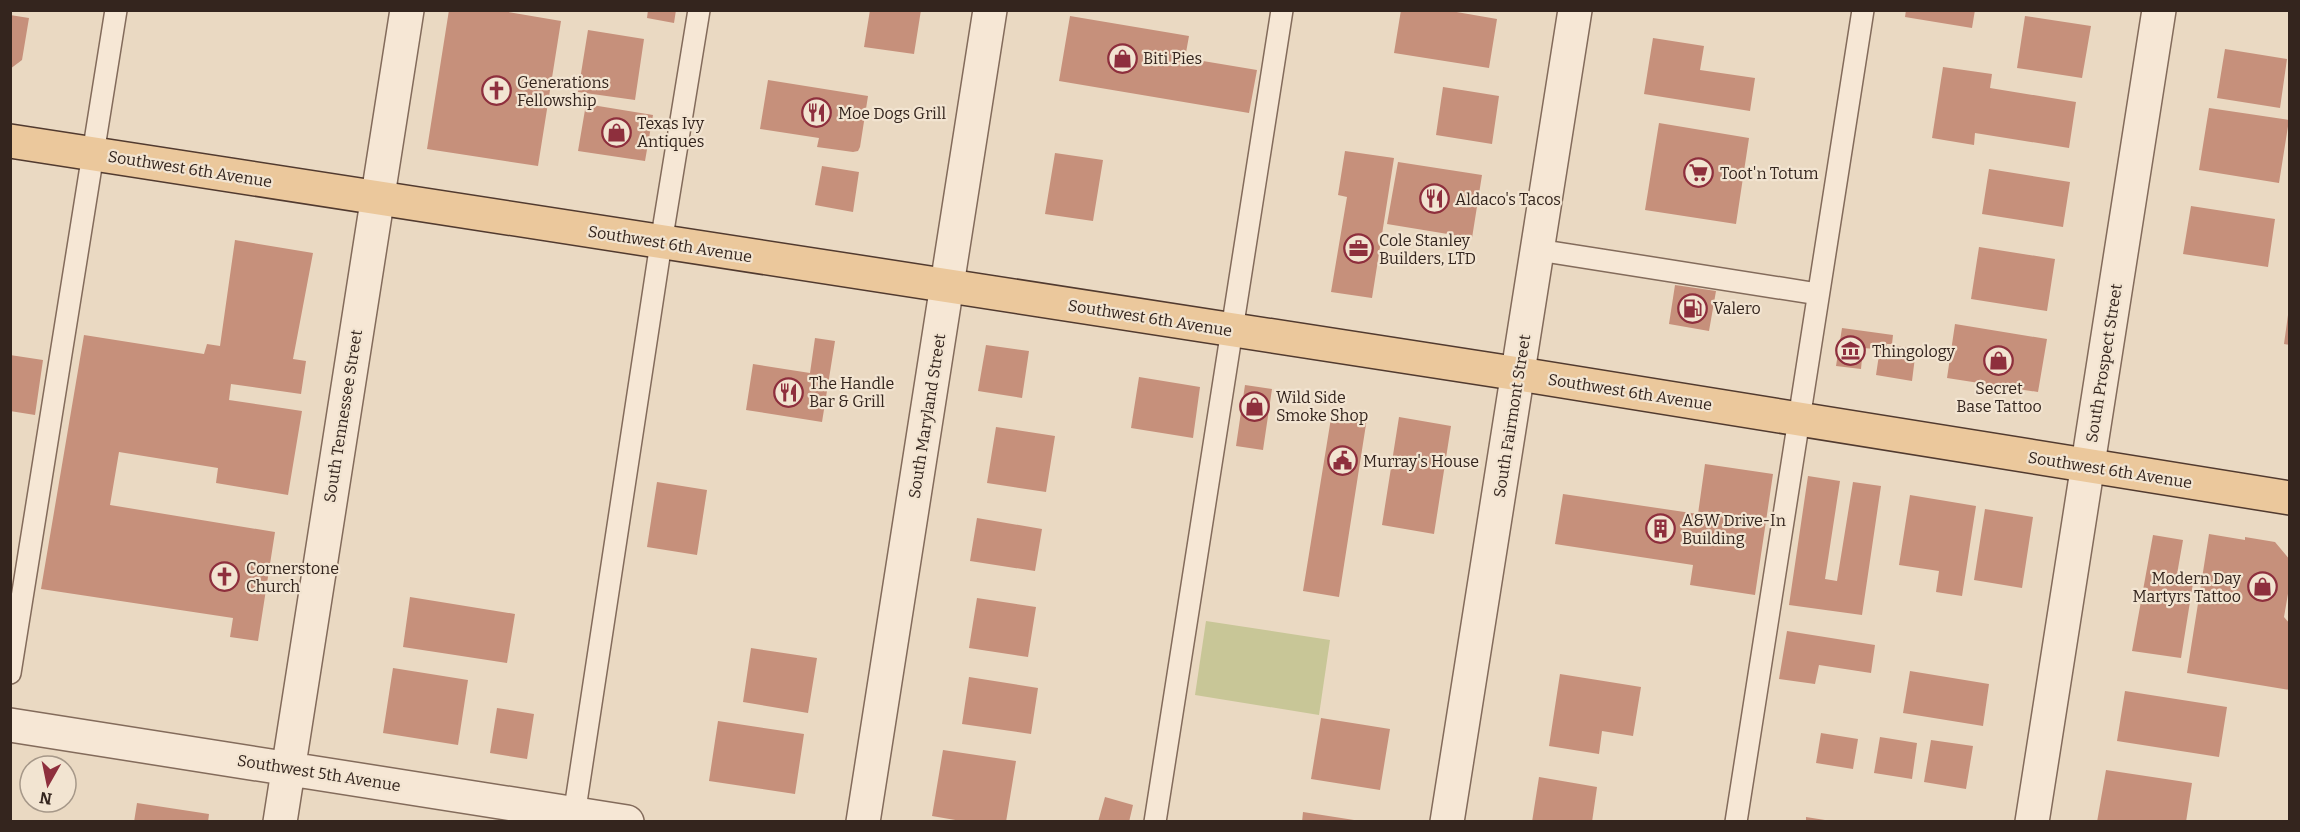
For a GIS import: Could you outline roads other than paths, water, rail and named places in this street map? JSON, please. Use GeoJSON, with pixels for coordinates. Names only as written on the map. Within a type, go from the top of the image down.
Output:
{"type":"FeatureCollection","features":[{"type":"Feature","properties":{"kind":"main road","name":"Southwest 6th Avenue"},"geometry":{"type":"LineString","coordinates":[[10,141],[1519,374],[2289,498]]}},
{"type":"Feature","properties":{"kind":"street","name":"South Tennessee Street"},"geometry":{"type":"LineString","coordinates":[[280,822],[407,10]]}},
{"type":"Feature","properties":{"kind":"street","name":"South Maryland Street"},"geometry":{"type":"LineString","coordinates":[[863,822],[990,10]]}},
{"type":"Feature","properties":{"kind":"street","name":"South Fairmont Street"},"geometry":{"type":"LineString","coordinates":[[1447,822],[1575,10]]}},
{"type":"Feature","properties":{"kind":"street","name":"South Prospect Street"},"geometry":{"type":"LineString","coordinates":[[2032,822],[2159,10]]}},
{"type":"Feature","properties":{"kind":"street","name":"Southwest 5th Avenue"},"geometry":{"type":"LineString","coordinates":[[10,725],[289,769],[574,818],[627,822]]}},
{"type":"Feature","properties":{"kind":"lane"},"geometry":{"type":"LineString","coordinates":[[10,673],[116,10]]}},
{"type":"Feature","properties":{"kind":"lane"},"geometry":{"type":"LineString","coordinates":[[574,818],[660,243],[699,10]]}},
{"type":"Feature","properties":{"kind":"lane"},"geometry":{"type":"LineString","coordinates":[[1155,822],[1282,10]]}},
{"type":"Feature","properties":{"kind":"lane"},"geometry":{"type":"LineString","coordinates":[[1736,822],[1863,10]]}},
{"type":"Feature","properties":{"kind":"lane"},"geometry":{"type":"LineString","coordinates":[[1538,250],[1818,294]]}},
{"type":"Feature","properties":{"kind":"place","name":"Biti Pies"},"geometry":{"type":"Point","coordinates":[1122,58]}},
{"type":"Feature","properties":{"kind":"place","name":"Generations Fellowship"},"geometry":{"type":"Point","coordinates":[496,91]}},
{"type":"Feature","properties":{"kind":"place","name":"Moe Dogs Grill"},"geometry":{"type":"Point","coordinates":[817,113]}},
{"type":"Feature","properties":{"kind":"place","name":"Texas Ivy Antiques"},"geometry":{"type":"Point","coordinates":[616,132]}},
{"type":"Feature","properties":{"kind":"place","name":"Toot'n Totum"},"geometry":{"type":"Point","coordinates":[1699,173]}},
{"type":"Feature","properties":{"kind":"place","name":"Aldaco's Tacos"},"geometry":{"type":"Point","coordinates":[1434,199]}},
{"type":"Feature","properties":{"kind":"place","name":"Cole Stanley Builders, LTD"},"geometry":{"type":"Point","coordinates":[1358,249]}},
{"type":"Feature","properties":{"kind":"place","name":"Valero"},"geometry":{"type":"Point","coordinates":[1692,308]}},
{"type":"Feature","properties":{"kind":"place","name":"Thingology"},"geometry":{"type":"Point","coordinates":[1851,351]}},
{"type":"Feature","properties":{"kind":"place","name":"Secret Base Tattoo"},"geometry":{"type":"Point","coordinates":[1999,360]}},
{"type":"Feature","properties":{"kind":"place","name":"The Handle Bar & Grill"},"geometry":{"type":"Point","coordinates":[788,392]}},
{"type":"Feature","properties":{"kind":"place","name":"Wild Side Smoke Shop"},"geometry":{"type":"Point","coordinates":[1255,406]}},
{"type":"Feature","properties":{"kind":"place","name":"Murray's House"},"geometry":{"type":"Point","coordinates":[1342,461]}},
{"type":"Feature","properties":{"kind":"place","name":"A&W Drive-In Building"},"geometry":{"type":"Point","coordinates":[1661,529]}},
{"type":"Feature","properties":{"kind":"place","name":"Cornerstone Church"},"geometry":{"type":"Point","coordinates":[225,577]}},
{"type":"Feature","properties":{"kind":"place","name":"Modern Day Martyrs Tattoo"},"geometry":{"type":"Point","coordinates":[2262,587]}}]}
